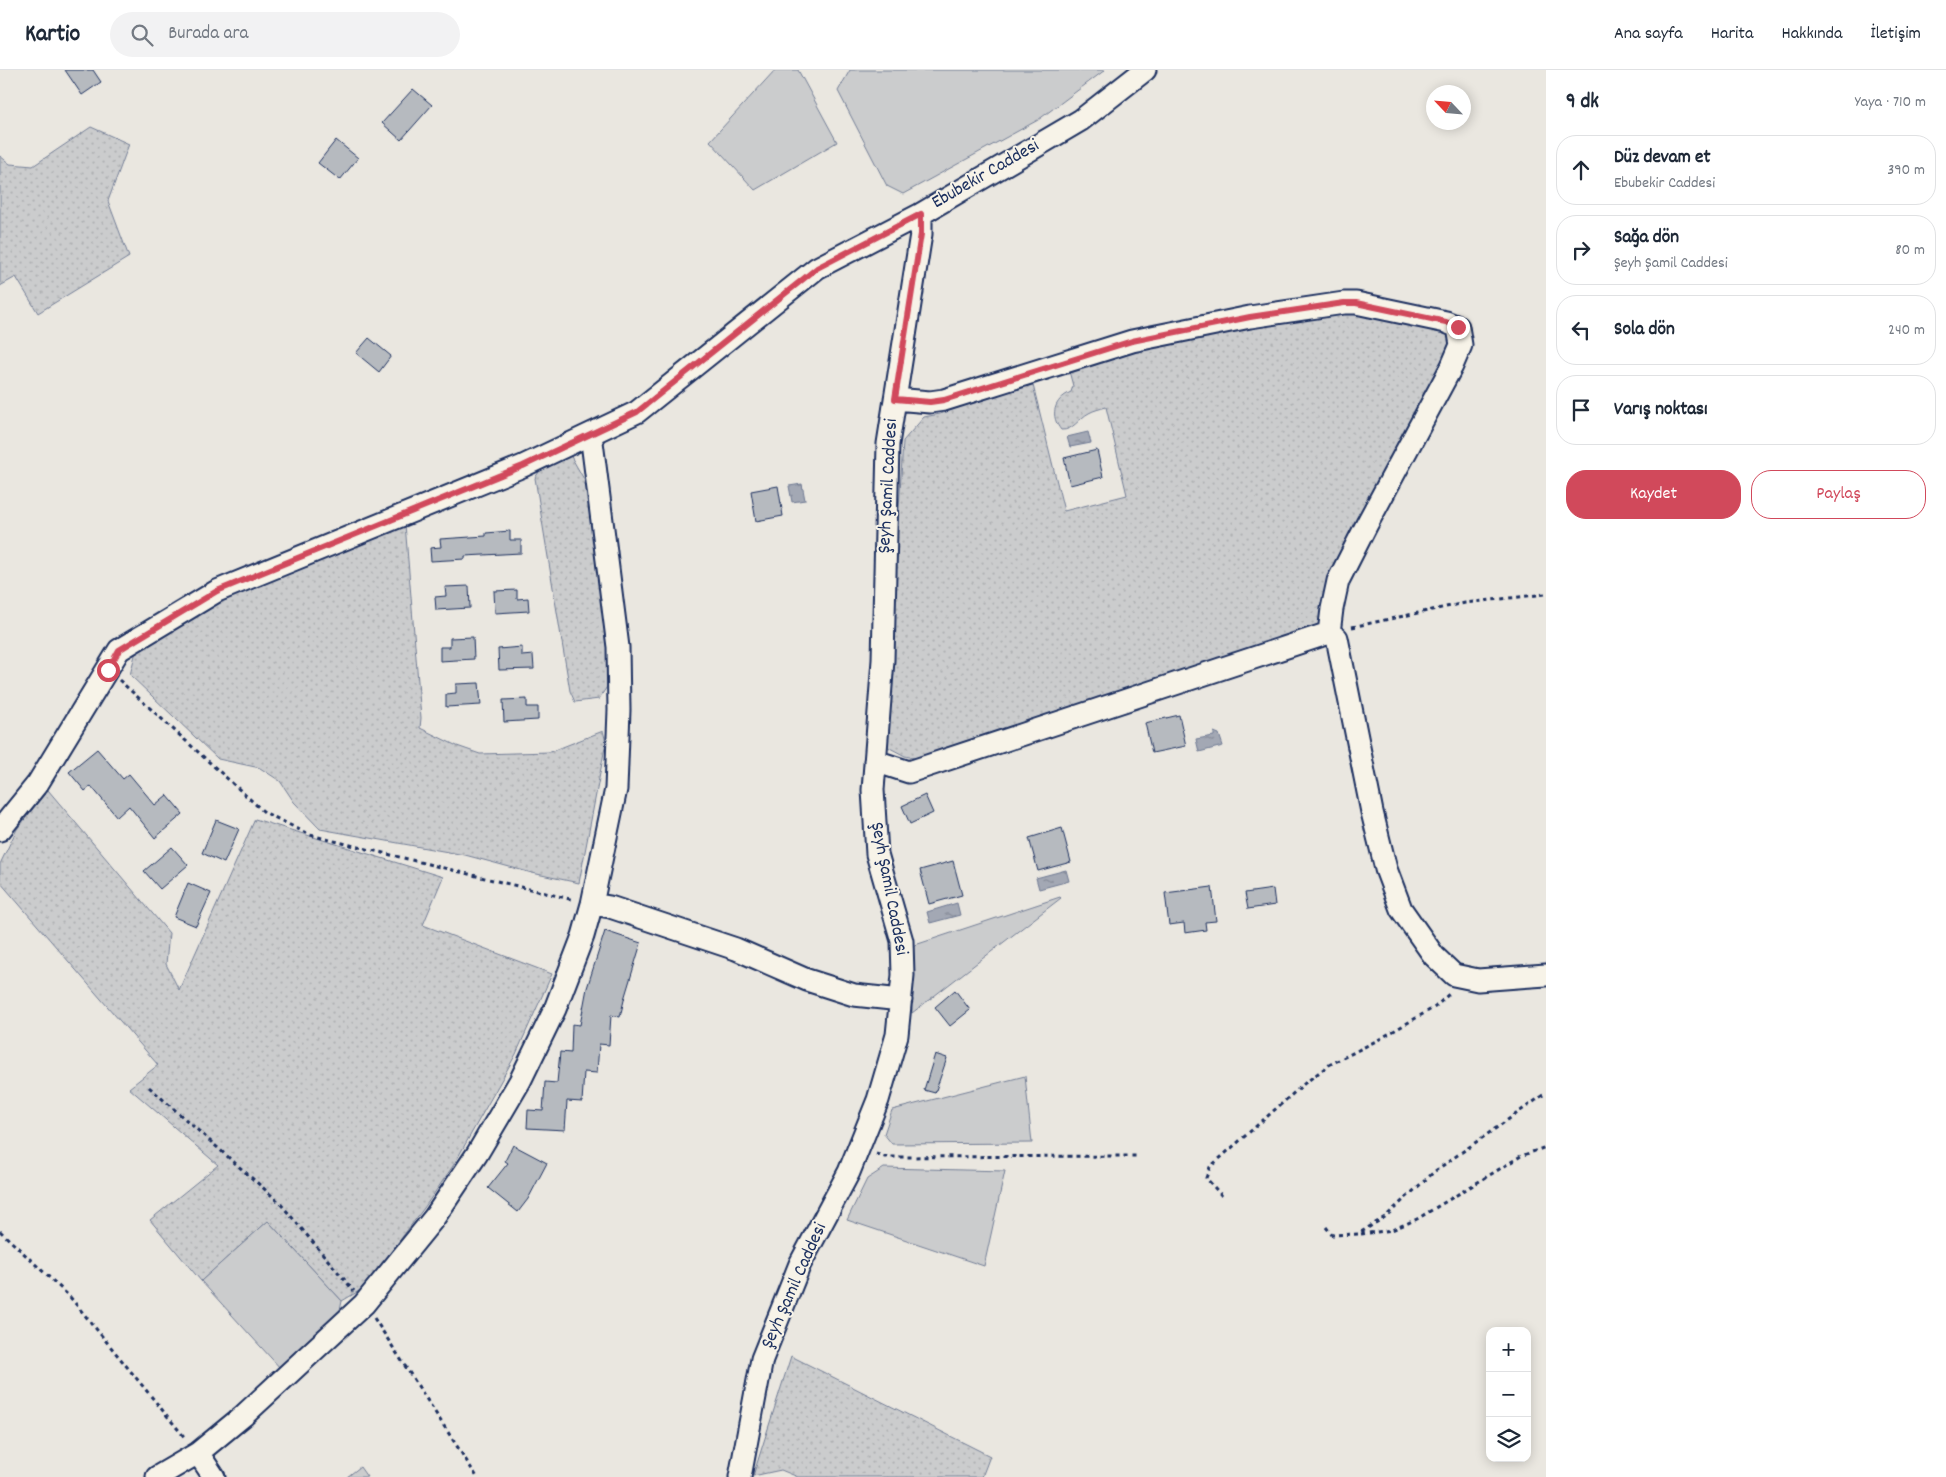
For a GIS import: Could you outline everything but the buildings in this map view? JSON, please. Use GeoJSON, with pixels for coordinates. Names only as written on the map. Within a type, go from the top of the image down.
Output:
{"type":"FeatureCollection","features":[{"type":"Feature","properties":{"kind":"street","name":"Ebubekir Caddesi"},"geometry":{"type":"LineString","coordinates":[[0,830],[38,783],[119,650],[217,591],[523,466],[637,412],[817,268],[921,214],[1081,120],[1145,70]]}},
{"type":"Feature","properties":{"kind":"street","name":"Şeyh Şamil Caddesi"},"geometry":{"type":"LineString","coordinates":[[740,1477],[762,1359],[800,1264],[849,1172],[878,1100],[895,1046],[901,1000],[902,941],[875,842],[873,790],[883,660],[888,444],[921,234],[921,214]]}},
{"type":"Feature","properties":{"kind":"street"},"geometry":{"type":"LineString","coordinates":[[895,399],[930,402],[944,400],[1132,341],[1250,317],[1344,303],[1365,305],[1446,322],[1458,327],[1461,345],[1452,366],[1338,582],[1329,633]]}},
{"type":"Feature","properties":{"kind":"street"},"geometry":{"type":"LineString","coordinates":[[157,1477],[198,1453],[243,1416],[364,1304],[434,1218],[477,1154],[520,1081],[555,1009],[583,936],[592,904],[616,789],[619,710],[618,647],[591,434]]}},
{"type":"Feature","properties":{"kind":"street"},"geometry":{"type":"LineString","coordinates":[[875,762],[909,772],[1329,633]]}},
{"type":"Feature","properties":{"kind":"street"},"geometry":{"type":"LineString","coordinates":[[1329,633],[1337,638],[1372,812],[1389,877],[1401,909],[1434,956],[1454,975],[1478,980],[1546,975]]}},
{"type":"Feature","properties":{"kind":"street"},"geometry":{"type":"LineString","coordinates":[[592,904],[610,907],[736,949],[807,980],[854,995],[901,1000]]}},
{"type":"Feature","properties":{"kind":"street"},"geometry":{"type":"LineString","coordinates":[[198,1453],[214,1477]]}},
{"type":"Feature","properties":{"kind":"path"},"geometry":{"type":"LineString","coordinates":[[1329,633],[1465,603],[1546,594]]}},
{"type":"Feature","properties":{"kind":"path"},"geometry":{"type":"LineString","coordinates":[[108,670],[264,812],[310,835],[592,904]]}},
{"type":"Feature","properties":{"kind":"path"},"geometry":{"type":"LineString","coordinates":[[1222,1196],[1206,1178],[1210,1167],[1305,1083],[1329,1065],[1378,1040],[1435,1007],[1451,992],[1454,975]]}},
{"type":"Feature","properties":{"kind":"path"},"geometry":{"type":"LineString","coordinates":[[150,1087],[279,1202],[364,1304],[477,1477]]}},
{"type":"Feature","properties":{"kind":"path"},"geometry":{"type":"LineString","coordinates":[[1358,1234],[1385,1217],[1435,1171],[1546,1093]]}},
{"type":"Feature","properties":{"kind":"path"},"geometry":{"type":"LineString","coordinates":[[1326,1227],[1332,1235],[1343,1236],[1392,1230],[1417,1219],[1520,1156],[1546,1147]]}},
{"type":"Feature","properties":{"kind":"path"},"geometry":{"type":"LineString","coordinates":[[859,1148],[885,1157],[1138,1156]]}},
{"type":"Feature","properties":{"kind":"path"},"geometry":{"type":"LineString","coordinates":[[0,1231],[70,1297],[198,1453]]}},
{"type":"Feature","properties":{"kind":"shaded area"},"geometry":{"type":"Polygon","coordinates":[[[775,70],[798,70],[837,142],[755,190],[710,141],[775,70]]]}},
{"type":"Feature","properties":{"kind":"shaded area"},"geometry":{"type":"Polygon","coordinates":[[[850,70],[1105,70],[1038,120],[903,194],[887,186],[838,91],[850,70]]]}},
{"type":"Feature","properties":{"kind":"shaded area"},"geometry":{"type":"Polygon","coordinates":[[[91,127],[129,144],[108,201],[129,257],[38,313],[16,277],[0,286],[0,156],[10,164],[33,166],[91,127]]]}},
{"type":"Feature","properties":{"kind":"shaded area"},"geometry":{"type":"Polygon","coordinates":[[[1347,310],[1446,329],[1451,345],[1334,578],[1319,624],[1200,667],[919,759],[905,756],[888,747],[886,734],[903,441],[924,417],[940,414],[1032,381],[1064,511],[1127,495],[1106,407],[1085,415],[1065,430],[1061,430],[1055,419],[1057,404],[1060,399],[1071,392],[1073,386],[1069,371],[1095,365],[1130,350],[1251,324],[1347,310]]]}},
{"type":"Feature","properties":{"kind":"shaded area"},"geometry":{"type":"Polygon","coordinates":[[[569,453],[585,481],[602,574],[609,649],[608,685],[599,699],[575,702],[570,691],[535,478],[546,461],[569,453]]]}},
{"type":"Feature","properties":{"kind":"shaded area"},"geometry":{"type":"Polygon","coordinates":[[[405,524],[421,718],[420,728],[457,746],[480,754],[550,752],[603,731],[606,742],[579,883],[465,855],[320,829],[294,802],[280,781],[260,768],[218,759],[130,675],[136,651],[218,601],[405,524]]]}},
{"type":"Feature","properties":{"kind":"shaded area"},"geometry":{"type":"Polygon","coordinates":[[[48,790],[169,933],[166,964],[179,990],[255,819],[443,877],[423,925],[552,974],[516,1054],[453,1166],[364,1288],[342,1301],[268,1221],[201,1281],[150,1220],[218,1165],[129,1088],[158,1065],[0,882],[0,864],[17,829],[48,790]]]}},
{"type":"Feature","properties":{"kind":"shaded area"},"geometry":{"type":"Polygon","coordinates":[[[1061,898],[912,1013],[912,946],[1061,898]]]}},
{"type":"Feature","properties":{"kind":"shaded area"},"geometry":{"type":"Polygon","coordinates":[[[1025,1076],[1032,1143],[892,1144],[884,1134],[892,1110],[1025,1076]]]}},
{"type":"Feature","properties":{"kind":"shaded area"},"geometry":{"type":"Polygon","coordinates":[[[884,1168],[1005,1171],[984,1266],[847,1220],[867,1179],[884,1168]]]}},
{"type":"Feature","properties":{"kind":"shaded area"},"geometry":{"type":"Polygon","coordinates":[[[268,1221],[342,1301],[339,1315],[281,1369],[201,1281],[268,1221]]]}},
{"type":"Feature","properties":{"kind":"shaded area"},"geometry":{"type":"Polygon","coordinates":[[[791,1356],[990,1456],[982,1477],[798,1477],[781,1470],[753,1476],[791,1356]]]}},
{"type":"Feature","properties":{"kind":"shaded area"},"geometry":{"type":"Polygon","coordinates":[[[360,1467],[367,1477],[347,1477],[360,1467]]]}},
{"type":"Feature","properties":{"kind":"water"},"geometry":{"type":"Polygon","coordinates":[[[1088,432],[1091,443],[1070,447],[1067,437],[1088,432]]]}},
{"type":"Feature","properties":{"kind":"water"},"geometry":{"type":"Polygon","coordinates":[[[802,484],[805,500],[792,502],[789,486],[802,484]]]}},
{"type":"Feature","properties":{"kind":"water"},"geometry":{"type":"Polygon","coordinates":[[[1214,732],[1219,734],[1223,746],[1199,752],[1196,739],[1214,736],[1214,732]]]}},
{"type":"Feature","properties":{"kind":"water"},"geometry":{"type":"Polygon","coordinates":[[[1066,870],[1069,881],[1039,889],[1036,878],[1066,870]]]}},
{"type":"Feature","properties":{"kind":"water"},"geometry":{"type":"Polygon","coordinates":[[[957,903],[960,915],[930,923],[927,912],[957,903]]]}},
{"type":"Feature","properties":{"kind":"route"},"geometry":{"type":"LineString","coordinates":[[108,670],[119,650],[217,591],[523,466],[637,412],[717,346],[817,268],[829,260],[921,214],[921,234],[895,399],[930,402],[944,400],[1132,341],[1250,317],[1344,303],[1356,303],[1446,322],[1458,327]]}}]}
